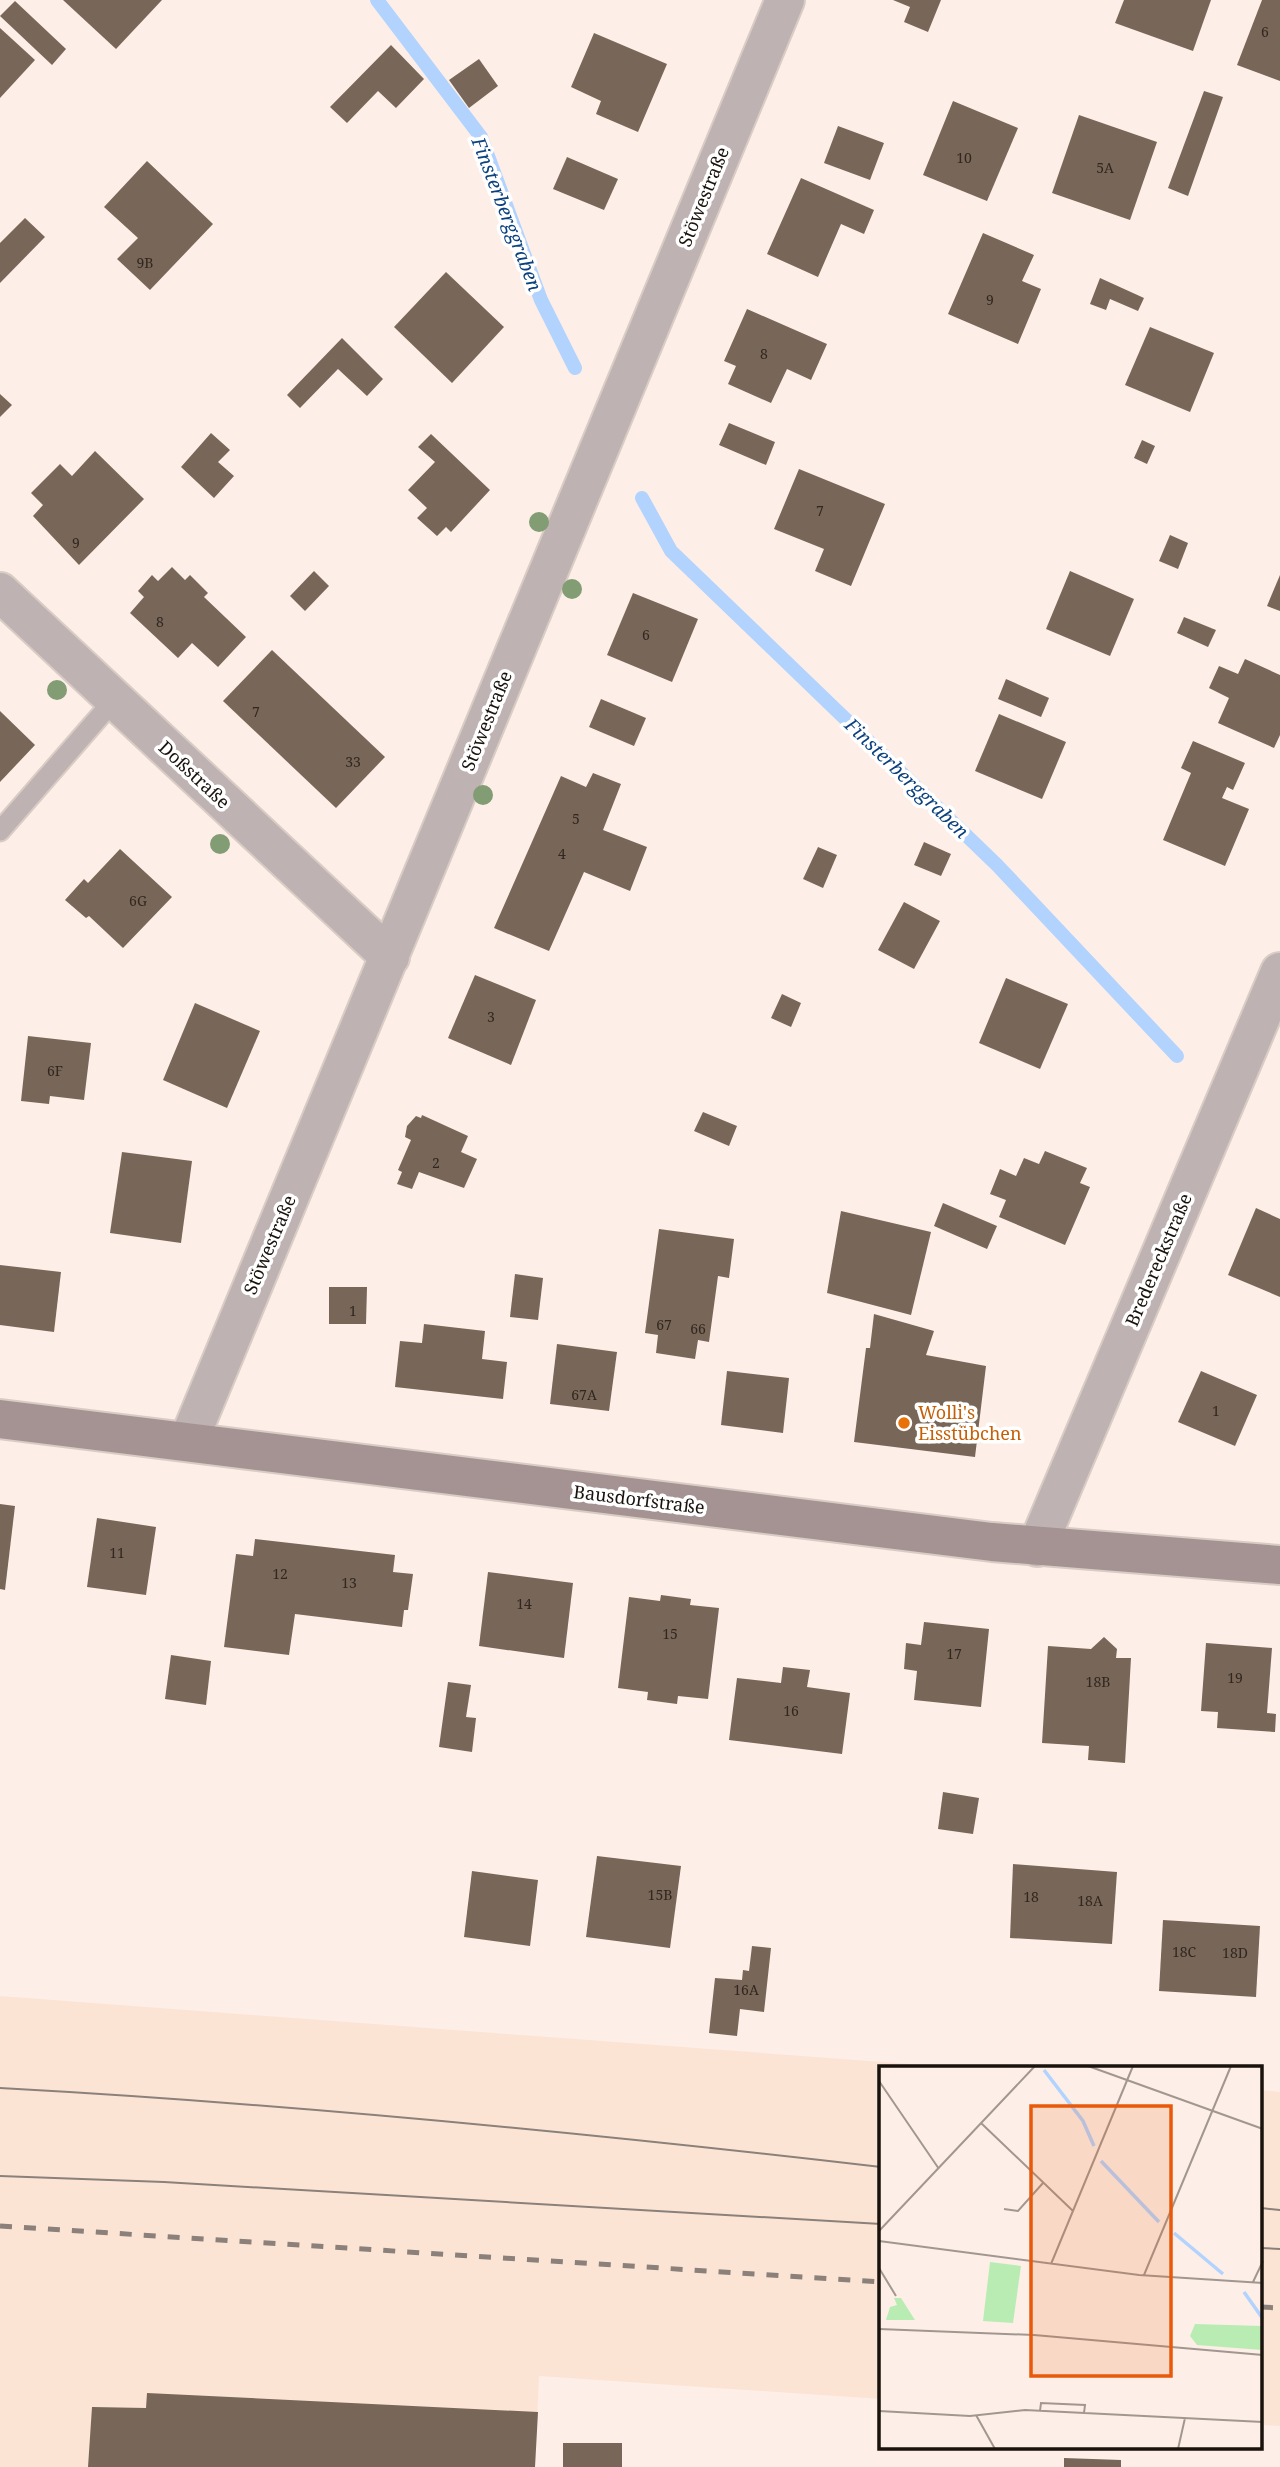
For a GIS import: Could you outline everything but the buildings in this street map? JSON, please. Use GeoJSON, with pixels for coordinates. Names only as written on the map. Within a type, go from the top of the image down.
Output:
{"type":"FeatureCollection","features":[{"type":"Feature","properties":{"kind":"street","name":"Stöwestraße"},"geometry":{"type":"LineString","coordinates":[[188,1441],[785,0]]}},
{"type":"Feature","properties":{"kind":"street","name":"Doßstraße"},"geometry":{"type":"LineString","coordinates":[[0,592],[390,957]]}},
{"type":"Feature","properties":{"kind":"street","name":"Bredereckstraße"},"geometry":{"type":"LineString","coordinates":[[1037,1547],[1280,972]]}},
{"type":"Feature","properties":{"kind":"street","name":"Bausdorfstraße"},"geometry":{"type":"LineString","coordinates":[[0,1419],[1037,1547],[1280,1565]]}},
{"type":"Feature","properties":{"kind":"lane"},"geometry":{"type":"LineString","coordinates":[[0,831],[114,700]]}},
{"type":"Feature","properties":{"kind":"shaded area"},"geometry":{"type":"Polygon","coordinates":[[[0,1996],[936,2066],[879,2066],[879,2399],[539,2376],[535,2467],[0,2467],[0,1996]]]}},
{"type":"Feature","properties":{"kind":"shaded area"},"geometry":{"type":"Polygon","coordinates":[[[1262,2090],[1280,2092],[1280,2426],[1262,2425],[1262,2090]]]}},
{"type":"Feature","properties":{"kind":"waterway","name":"Finsterberggraben"},"geometry":{"type":"LineString","coordinates":[[377,0],[481,137],[541,300],[575,368]]}},
{"type":"Feature","properties":{"kind":"waterway","name":"Finsterberggraben"},"geometry":{"type":"LineString","coordinates":[[642,498],[671,551],[997,865],[1177,1056]]}},
{"type":"Feature","properties":{"kind":"tram line"},"geometry":{"type":"LineString","coordinates":[[0,2088],[220,2102],[441,2121],[879,2167]]}},
{"type":"Feature","properties":{"kind":"tram line"},"geometry":{"type":"LineString","coordinates":[[0,2176],[164,2182],[879,2224]]}},
{"type":"Feature","properties":{"kind":"tram line"},"geometry":{"type":"LineString","coordinates":[[1262,2208],[1280,2210]]}},
{"type":"Feature","properties":{"kind":"tram line"},"geometry":{"type":"LineString","coordinates":[[1262,2248],[1280,2249]]}},
{"type":"Feature","properties":{"kind":"railway"},"geometry":{"type":"LineString","coordinates":[[0,2226],[879,2282]]}},
{"type":"Feature","properties":{"kind":"railway"},"geometry":{"type":"LineString","coordinates":[[1262,2307],[1280,2308]]}},
{"type":"Feature","properties":{"kind":"place","name":"Wolli's Eisstübchen"},"geometry":{"type":"Point","coordinates":[904,1423]}}]}
